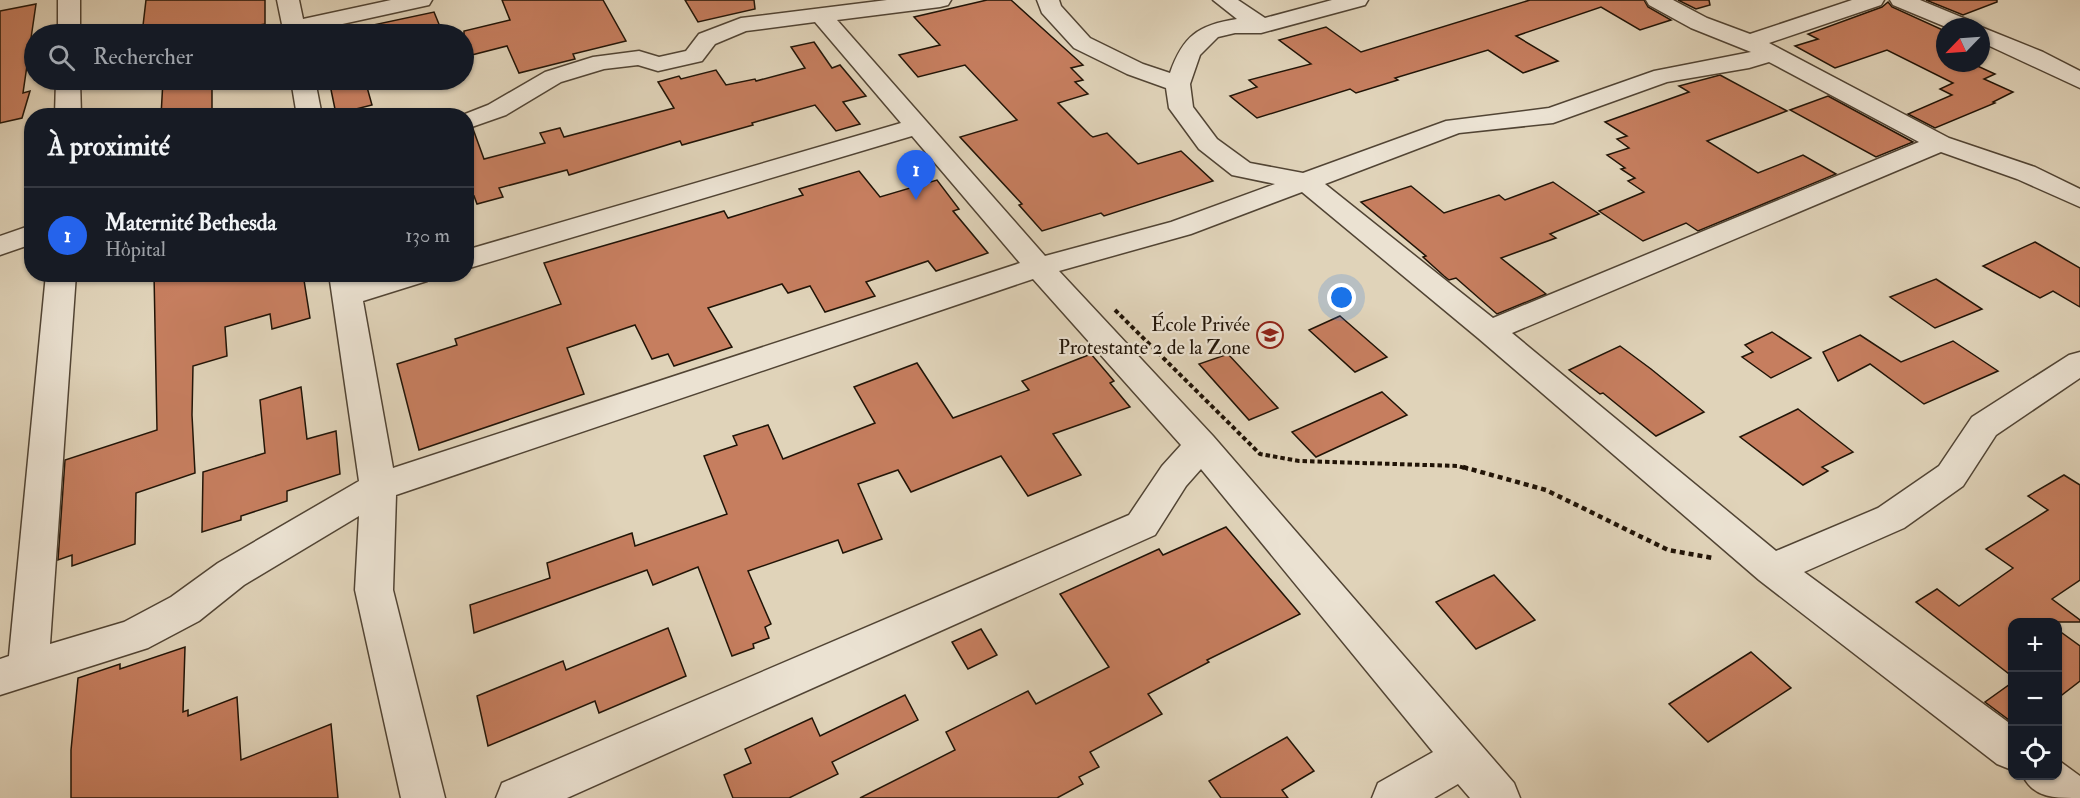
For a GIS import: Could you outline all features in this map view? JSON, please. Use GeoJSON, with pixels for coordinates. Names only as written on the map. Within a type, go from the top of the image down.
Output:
{"type":"FeatureCollection","features":[{"type":"Feature","properties":{"kind":"street"},"geometry":{"type":"LineString","coordinates":[[69,0],[69,24]]}},
{"type":"Feature","properties":{"kind":"street"},"geometry":{"type":"LineString","coordinates":[[288,0],[293,24]]}},
{"type":"Feature","properties":{"kind":"street"},"geometry":{"type":"LineString","coordinates":[[323,24],[422,0]]}},
{"type":"Feature","properties":{"kind":"street"},"geometry":{"type":"LineString","coordinates":[[754,0],[772,22]]}},
{"type":"Feature","properties":{"kind":"street"},"geometry":{"type":"LineString","coordinates":[[474,119],[497,110],[563,74],[601,62],[639,58],[658,64],[694,56],[706,39],[741,25],[940,0]]}},
{"type":"Feature","properties":{"kind":"street"},"geometry":{"type":"LineString","coordinates":[[1048,0],[1050,8],[1082,43],[1135,69],[1178,84]]}},
{"type":"Feature","properties":{"kind":"street"},"geometry":{"type":"LineString","coordinates":[[1224,0],[1261,26]]}},
{"type":"Feature","properties":{"kind":"street"},"geometry":{"type":"LineString","coordinates":[[1357,0],[1261,26],[1235,26],[1210,32],[1189,53],[1178,84],[1181,108],[1208,144],[1241,169],[1306,182],[1490,331],[1772,569],[2008,746]]}},
{"type":"Feature","properties":{"kind":"street"},"geometry":{"type":"LineString","coordinates":[[1657,0],[1699,23],[1760,48],[1940,142],[2026,173],[2080,200]]}},
{"type":"Feature","properties":{"kind":"street"},"geometry":{"type":"LineString","coordinates":[[60,282],[14,672],[134,636],[185,609],[231,574],[378,487],[1039,267],[1181,228],[1455,126],[1553,115],[1662,76],[1749,61],[1760,48],[1873,0]]}},
{"type":"Feature","properties":{"kind":"street"},"geometry":{"type":"LineString","coordinates":[[1901,0],[1944,18]]}},
{"type":"Feature","properties":{"kind":"street"},"geometry":{"type":"LineString","coordinates":[[820,14],[1039,267],[1201,445],[1498,798]]}},
{"type":"Feature","properties":{"kind":"street"},"geometry":{"type":"LineString","coordinates":[[1990,38],[2035,57],[2080,81]]}},
{"type":"Feature","properties":{"kind":"street"},"geometry":{"type":"LineString","coordinates":[[68,90],[68,108]]}},
{"type":"Feature","properties":{"kind":"street"},"geometry":{"type":"LineString","coordinates":[[305,90],[308,108]]}},
{"type":"Feature","properties":{"kind":"street"},"geometry":{"type":"LineString","coordinates":[[474,258],[918,126]]}},
{"type":"Feature","properties":{"kind":"street"},"geometry":{"type":"LineString","coordinates":[[1490,331],[1940,142]]}},
{"type":"Feature","properties":{"kind":"street"},"geometry":{"type":"LineString","coordinates":[[0,246],[24,237]]}},
{"type":"Feature","properties":{"kind":"street"},"geometry":{"type":"LineString","coordinates":[[365,282],[346,285],[378,487],[374,590],[423,798]]}},
{"type":"Feature","properties":{"kind":"street"},"geometry":{"type":"LineString","coordinates":[[1772,569],[1891,518],[1951,476],[1984,426],[2080,363]]}},
{"type":"Feature","properties":{"kind":"street"},"geometry":{"type":"LineString","coordinates":[[518,798],[1142,525],[1174,476],[1201,445]]}},
{"type":"Feature","properties":{"kind":"street"},"geometry":{"type":"LineString","coordinates":[[1394,798],[1462,758]]}},
{"type":"Feature","properties":{"kind":"street"},"geometry":{"type":"LineString","coordinates":[[2050,780],[2073,798]]}},
{"type":"Feature","properties":{"kind":"path"},"geometry":{"type":"LineString","coordinates":[[1110,307],[1120,313],[1260,454],[1299,461],[1458,466],[1546,490],[1668,550],[1714,558]]}},
{"type":"Feature","properties":{"kind":"building"},"geometry":{"type":"Polygon","coordinates":[[[146,0],[265,0],[265,24],[143,24],[146,0]]]}},
{"type":"Feature","properties":{"kind":"building"},"geometry":{"type":"Polygon","coordinates":[[[502,0],[603,0],[626,41],[573,54],[575,59],[519,73],[507,46],[474,54],[474,29],[510,20],[502,0]]]}},
{"type":"Feature","properties":{"kind":"building"},"geometry":{"type":"Polygon","coordinates":[[[685,0],[754,0],[755,9],[698,22],[685,0]]]}},
{"type":"Feature","properties":{"kind":"building"},"geometry":{"type":"Polygon","coordinates":[[[987,0],[1011,0],[1083,65],[1071,68],[1083,80],[1075,82],[1088,94],[1058,103],[1090,135],[1093,137],[1107,133],[1138,164],[1181,151],[1213,181],[1104,216],[1101,213],[1042,231],[1019,205],[1022,204],[960,137],[1017,120],[965,65],[918,77],[899,55],[940,45],[914,17],[987,0]]]}},
{"type":"Feature","properties":{"kind":"building"},"geometry":{"type":"Polygon","coordinates":[[[1530,0],[1644,0],[1648,7],[1671,20],[1640,30],[1601,7],[1516,36],[1558,61],[1523,73],[1488,50],[1395,78],[1398,80],[1356,93],[1350,89],[1257,118],[1230,96],[1257,87],[1249,80],[1311,64],[1279,40],[1326,27],[1361,52],[1530,0]]]}},
{"type":"Feature","properties":{"kind":"building"},"geometry":{"type":"Polygon","coordinates":[[[1678,0],[1709,0],[1710,5],[1696,9],[1678,0]]]}},
{"type":"Feature","properties":{"kind":"building"},"geometry":{"type":"Polygon","coordinates":[[[1926,0],[1997,0],[1997,2],[1963,15],[1926,0]]]}},
{"type":"Feature","properties":{"kind":"building"},"geometry":{"type":"Polygon","coordinates":[[[1888,2],[1892,7],[1936,27],[1936,72],[1990,72],[1995,74],[1984,79],[2013,92],[1993,102],[1995,103],[1935,128],[1908,114],[1952,95],[1940,89],[1953,83],[1887,50],[1835,68],[1795,46],[1818,39],[1808,34],[1882,7],[1888,2]]]}},
{"type":"Feature","properties":{"kind":"building"},"geometry":{"type":"Polygon","coordinates":[[[36,4],[33,24],[24,24],[23,93],[30,91],[22,118],[0,123],[0,11],[36,4]]]}},
{"type":"Feature","properties":{"kind":"building"},"geometry":{"type":"Polygon","coordinates":[[[434,12],[439,24],[378,24],[434,12]]]}},
{"type":"Feature","properties":{"kind":"building"},"geometry":{"type":"Polygon","coordinates":[[[814,42],[832,68],[840,65],[866,96],[843,102],[860,124],[836,131],[815,105],[682,145],[680,141],[569,175],[567,170],[499,188],[503,197],[477,204],[474,196],[474,132],[484,159],[545,143],[540,133],[560,128],[564,137],[674,108],[658,82],[716,70],[726,85],[755,79],[756,81],[805,68],[791,47],[814,42]]]}},
{"type":"Feature","properties":{"kind":"building"},"geometry":{"type":"Polygon","coordinates":[[[1720,75],[1787,111],[1707,141],[1758,173],[1803,155],[1836,174],[1698,231],[1686,223],[1643,241],[1599,211],[1644,192],[1628,181],[1635,178],[1621,169],[1625,168],[1607,155],[1629,148],[1617,139],[1627,136],[1605,122],[1689,92],[1679,86],[1720,75]]]}},
{"type":"Feature","properties":{"kind":"building"},"geometry":{"type":"Polygon","coordinates":[[[162,90],[212,90],[212,108],[161,108],[162,90]]]}},
{"type":"Feature","properties":{"kind":"building"},"geometry":{"type":"Polygon","coordinates":[[[331,90],[368,90],[372,105],[360,108],[335,108],[331,90]]]}},
{"type":"Feature","properties":{"kind":"building"},"geometry":{"type":"Polygon","coordinates":[[[1828,96],[1913,142],[1876,157],[1790,110],[1828,96]]]}},
{"type":"Feature","properties":{"kind":"building"},"geometry":{"type":"Polygon","coordinates":[[[859,171],[880,197],[937,180],[959,209],[953,211],[988,253],[936,271],[928,261],[866,282],[875,296],[825,312],[810,286],[788,293],[782,284],[708,308],[732,347],[674,366],[668,354],[652,359],[635,325],[567,348],[584,394],[419,450],[397,364],[457,345],[455,339],[561,304],[544,263],[724,211],[728,218],[803,195],[799,189],[859,171]]]}},
{"type":"Feature","properties":{"kind":"building"},"geometry":{"type":"Polygon","coordinates":[[[1553,182],[1599,214],[1550,234],[1556,238],[1501,258],[1546,294],[1497,314],[1456,278],[1449,280],[1444,276],[1423,257],[1426,256],[1361,202],[1411,186],[1444,213],[1499,195],[1505,200],[1553,182]]]}},
{"type":"Feature","properties":{"kind":"building"},"geometry":{"type":"Polygon","coordinates":[[[2035,242],[2080,268],[2080,307],[2053,291],[2040,298],[1983,266],[2035,242]]]}},
{"type":"Feature","properties":{"kind":"building"},"geometry":{"type":"Polygon","coordinates":[[[1936,279],[1982,309],[1935,328],[1890,297],[1936,279]]]}},
{"type":"Feature","properties":{"kind":"building"},"geometry":{"type":"Polygon","coordinates":[[[154,282],[304,282],[310,318],[272,329],[270,314],[225,327],[227,356],[193,366],[192,415],[195,473],[136,493],[135,544],[72,566],[72,555],[58,560],[65,460],[157,430],[154,282]]]}},
{"type":"Feature","properties":{"kind":"building"},"geometry":{"type":"Polygon","coordinates":[[[1340,316],[1387,357],[1355,372],[1309,330],[1340,316]]]}},
{"type":"Feature","properties":{"kind":"building"},"geometry":{"type":"Polygon","coordinates":[[[1772,332],[1811,358],[1771,378],[1742,357],[1753,352],[1745,345],[1772,332]]]}},
{"type":"Feature","properties":{"kind":"building"},"geometry":{"type":"Polygon","coordinates":[[[1860,335],[1901,362],[1953,341],[1998,371],[1924,404],[1870,364],[1838,381],[1823,352],[1860,335]]]}},
{"type":"Feature","properties":{"kind":"building"},"geometry":{"type":"Polygon","coordinates":[[[1620,346],[1704,412],[1656,436],[1603,393],[1600,394],[1569,370],[1620,346]]]}},
{"type":"Feature","properties":{"kind":"building"},"geometry":{"type":"Polygon","coordinates":[[[1091,354],[1114,381],[1110,383],[1130,407],[1053,434],[1081,475],[1028,496],[1001,456],[911,492],[898,470],[858,484],[882,539],[843,553],[838,540],[748,571],[771,624],[765,627],[769,638],[753,644],[754,648],[732,656],[698,567],[653,585],[647,570],[474,633],[470,605],[550,578],[547,563],[632,533],[635,546],[727,514],[704,456],[737,445],[733,436],[768,425],[783,459],[875,423],[854,387],[917,363],[953,418],[1029,390],[1022,381],[1091,354]]]}},
{"type":"Feature","properties":{"kind":"building"},"geometry":{"type":"Polygon","coordinates":[[[1228,354],[1278,408],[1249,420],[1199,364],[1228,354]]]}},
{"type":"Feature","properties":{"kind":"building"},"geometry":{"type":"Polygon","coordinates":[[[301,387],[307,439],[336,431],[340,474],[287,491],[287,501],[241,516],[241,520],[202,532],[203,472],[265,453],[260,400],[301,387]]]}},
{"type":"Feature","properties":{"kind":"building"},"geometry":{"type":"Polygon","coordinates":[[[1382,392],[1407,415],[1316,457],[1292,432],[1382,392]]]}},
{"type":"Feature","properties":{"kind":"building"},"geometry":{"type":"Polygon","coordinates":[[[1798,409],[1853,452],[1822,467],[1828,471],[1803,485],[1740,437],[1798,409]]]}},
{"type":"Feature","properties":{"kind":"building"},"geometry":{"type":"Polygon","coordinates":[[[2064,475],[2080,485],[2080,580],[2052,599],[2080,622],[2062,622],[2062,618],[2008,618],[2008,673],[1916,602],[1937,589],[1959,606],[2013,568],[1986,549],[2048,510],[2028,496],[2064,475]]]}},
{"type":"Feature","properties":{"kind":"building"},"geometry":{"type":"Polygon","coordinates":[[[1226,527],[1300,614],[1207,660],[1209,662],[1148,694],[1162,714],[1090,752],[1099,767],[1079,777],[1083,784],[1057,798],[860,798],[955,750],[946,732],[1028,691],[1036,704],[1109,667],[1060,594],[1159,549],[1163,555],[1226,527]]]}},
{"type":"Feature","properties":{"kind":"building"},"geometry":{"type":"Polygon","coordinates":[[[1494,575],[1535,620],[1476,649],[1436,602],[1494,575]]]}},
{"type":"Feature","properties":{"kind":"building"},"geometry":{"type":"Polygon","coordinates":[[[668,628],[686,676],[599,713],[595,701],[488,746],[477,696],[563,661],[566,670],[668,628]]]}},
{"type":"Feature","properties":{"kind":"building"},"geometry":{"type":"Polygon","coordinates":[[[981,629],[997,655],[968,669],[952,642],[981,629]]]}},
{"type":"Feature","properties":{"kind":"building"},"geometry":{"type":"Polygon","coordinates":[[[2062,633],[2080,646],[2080,681],[2062,695],[2062,633]]]}},
{"type":"Feature","properties":{"kind":"building"},"geometry":{"type":"Polygon","coordinates":[[[185,647],[183,712],[188,710],[188,716],[237,697],[241,760],[331,724],[338,798],[71,798],[71,750],[78,678],[120,664],[120,669],[185,647]]]}},
{"type":"Feature","properties":{"kind":"building"},"geometry":{"type":"Polygon","coordinates":[[[1751,652],[1791,688],[1708,742],[1669,704],[1751,652]]]}},
{"type":"Feature","properties":{"kind":"building"},"geometry":{"type":"Polygon","coordinates":[[[2008,686],[2008,719],[1985,702],[2008,686]]]}},
{"type":"Feature","properties":{"kind":"building"},"geometry":{"type":"Polygon","coordinates":[[[905,695],[918,720],[832,762],[838,774],[789,798],[733,798],[724,775],[751,763],[745,749],[812,718],[820,736],[905,695]]]}},
{"type":"Feature","properties":{"kind":"building"},"geometry":{"type":"Polygon","coordinates":[[[1287,737],[1314,771],[1282,790],[1288,798],[1221,798],[1209,781],[1287,737]]]}},
{"type":"Feature","properties":{"kind":"place","name":"Maternité Bethesda"},"geometry":{"type":"Point","coordinates":[916,200]}},
{"type":"Feature","properties":{"kind":"place","name":"École Privée Protestante 2 de la Zone"},"geometry":{"type":"Point","coordinates":[1270,335]}}]}
